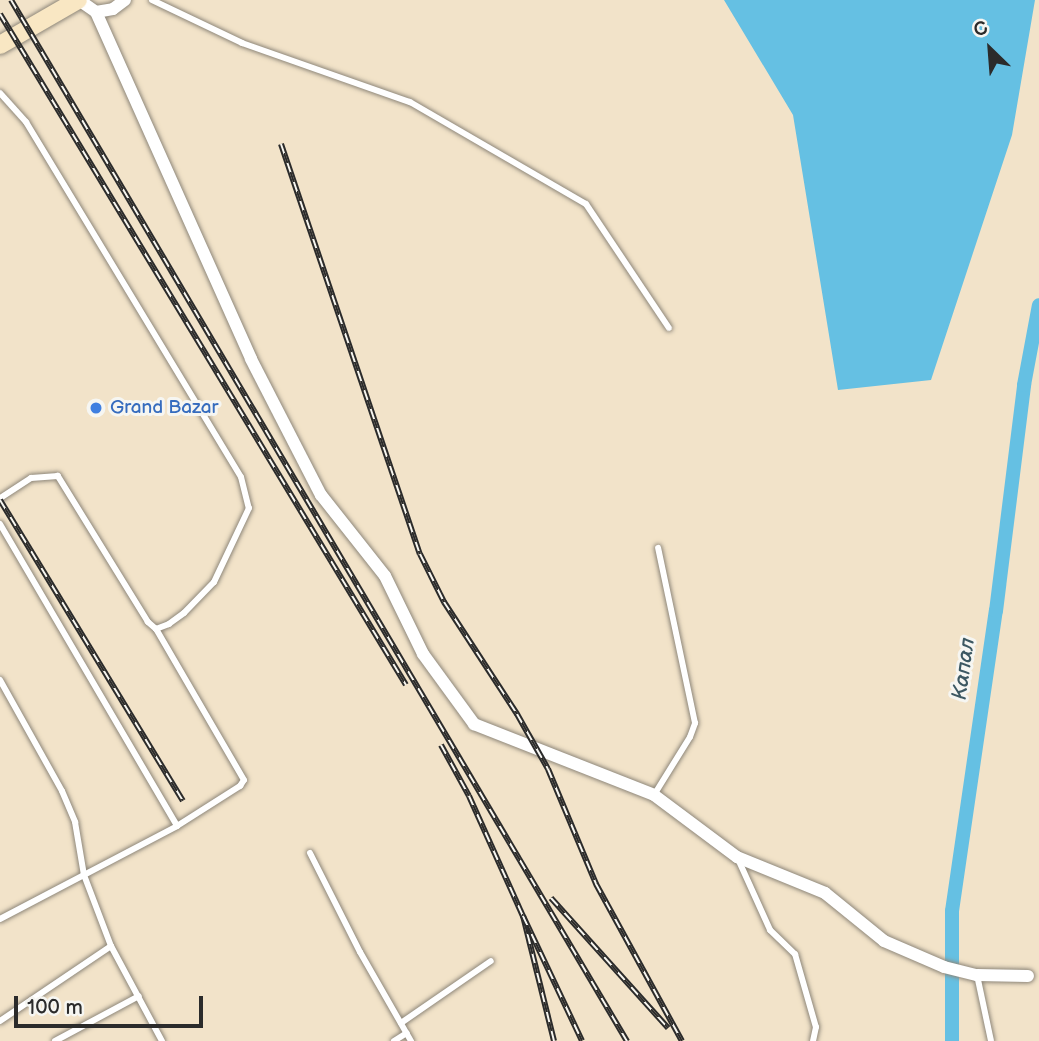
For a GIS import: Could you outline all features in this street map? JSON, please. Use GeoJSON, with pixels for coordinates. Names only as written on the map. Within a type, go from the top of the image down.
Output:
{"type":"FeatureCollection","features":[{"type":"Feature","properties":{"kind":"main road"},"geometry":{"type":"LineString","coordinates":[[0,45],[78,0]]}},
{"type":"Feature","properties":{"kind":"street"},"geometry":{"type":"LineString","coordinates":[[78,0],[96,12],[251,359],[321,495],[385,576],[423,654],[474,724],[654,795],[737,857],[825,893],[884,941],[944,967],[977,975],[1028,976]]}},
{"type":"Feature","properties":{"kind":"street"},"geometry":{"type":"LineString","coordinates":[[96,12],[113,9],[125,0]]}},
{"type":"Feature","properties":{"kind":"lane"},"geometry":{"type":"LineString","coordinates":[[152,0],[242,43],[410,102],[586,204],[669,328]]}},
{"type":"Feature","properties":{"kind":"lane"},"geometry":{"type":"LineString","coordinates":[[0,93],[18,109],[247,491],[249,508],[246,519],[214,582],[184,613],[169,624],[156,629]]}},
{"type":"Feature","properties":{"kind":"lane"},"geometry":{"type":"LineString","coordinates":[[0,498],[32,478],[58,476],[148,622],[156,629],[244,780],[240,786],[177,826],[0,919]]}},
{"type":"Feature","properties":{"kind":"lane"},"geometry":{"type":"LineString","coordinates":[[0,524],[177,826]]}},
{"type":"Feature","properties":{"kind":"lane"},"geometry":{"type":"LineString","coordinates":[[654,795],[695,723],[658,548]]}},
{"type":"Feature","properties":{"kind":"lane"},"geometry":{"type":"LineString","coordinates":[[0,680],[62,791],[75,821],[84,875],[111,947],[162,1041]]}},
{"type":"Feature","properties":{"kind":"lane"},"geometry":{"type":"LineString","coordinates":[[310,853],[411,1041]]}},
{"type":"Feature","properties":{"kind":"lane"},"geometry":{"type":"LineString","coordinates":[[737,857],[770,930],[795,954],[816,1027],[813,1041]]}},
{"type":"Feature","properties":{"kind":"lane"},"geometry":{"type":"LineString","coordinates":[[0,1021],[111,947]]}},
{"type":"Feature","properties":{"kind":"lane"},"geometry":{"type":"LineString","coordinates":[[401,1023],[491,961]]}},
{"type":"Feature","properties":{"kind":"lane"},"geometry":{"type":"LineString","coordinates":[[977,975],[991,1041]]}},
{"type":"Feature","properties":{"kind":"lane"},"geometry":{"type":"LineString","coordinates":[[55,1041],[139,996]]}},
{"type":"Feature","properties":{"kind":"lane"},"geometry":{"type":"LineString","coordinates":[[394,1041],[407,1033]]}},
{"type":"Feature","properties":{"kind":"water"},"geometry":{"type":"Polygon","coordinates":[[[724,0],[1035,0],[1012,135],[931,380],[838,390],[793,115],[724,0]]]}},
{"type":"Feature","properties":{"kind":"waterway","name":"Капал"},"geometry":{"type":"LineString","coordinates":[[952,1041],[952,911],[996,611],[1024,385],[1039,305]]}},
{"type":"Feature","properties":{"kind":"railway"},"geometry":{"type":"LineString","coordinates":[[11,0],[627,1041]]}},
{"type":"Feature","properties":{"kind":"railway"},"geometry":{"type":"LineString","coordinates":[[0,14],[406,685]]}},
{"type":"Feature","properties":{"kind":"railway"},"geometry":{"type":"LineString","coordinates":[[281,144],[420,554],[444,602],[517,714],[548,769],[596,884],[682,1041]]}},
{"type":"Feature","properties":{"kind":"railway"},"geometry":{"type":"LineString","coordinates":[[0,500],[183,801]]}},
{"type":"Feature","properties":{"kind":"railway"},"geometry":{"type":"LineString","coordinates":[[441,745],[469,796],[523,916]]}},
{"type":"Feature","properties":{"kind":"railway"},"geometry":{"type":"LineString","coordinates":[[551,898],[668,1028]]}},
{"type":"Feature","properties":{"kind":"railway"},"geometry":{"type":"LineString","coordinates":[[554,1041],[523,916],[582,1041]]}},
{"type":"Feature","properties":{"kind":"place","name":"Grand Bazar"},"geometry":{"type":"Point","coordinates":[96,408]}}]}
